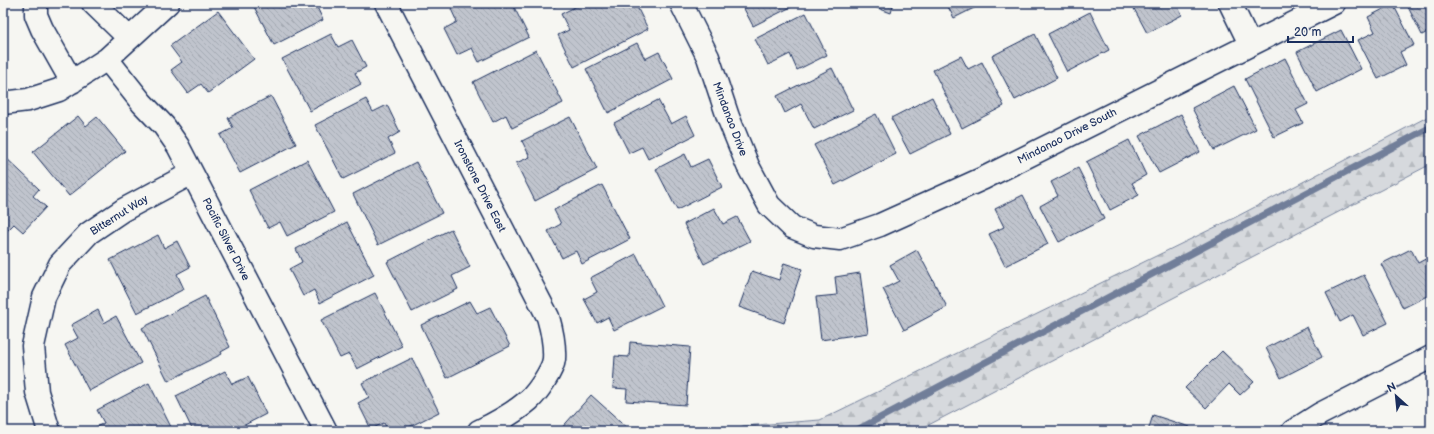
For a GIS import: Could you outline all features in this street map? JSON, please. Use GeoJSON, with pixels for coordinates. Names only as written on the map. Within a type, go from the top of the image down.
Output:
{"type":"FeatureCollection","features":[{"type":"Feature","properties":{"kind":"street"},"geometry":{"type":"LineString","coordinates":[[36,3],[36,15],[72,82]]}},
{"type":"Feature","properties":{"kind":"street"},"geometry":{"type":"LineString","coordinates":[[93,3],[129,38]]}},
{"type":"Feature","properties":{"kind":"street"},"geometry":{"type":"LineString","coordinates":[[3,103],[28,100],[60,90],[107,59],[168,3]]}},
{"type":"Feature","properties":{"kind":"street","name":"Ironstone Drive East"},"geometry":{"type":"LineString","coordinates":[[386,3],[548,317],[554,341],[554,361],[549,374],[530,400],[479,431]]}},
{"type":"Feature","properties":{"kind":"street","name":"Mindanao Drive"},"geometry":{"type":"LineString","coordinates":[[681,3],[708,57],[728,116],[748,166],[770,205],[792,227]]}},
{"type":"Feature","properties":{"kind":"street"},"geometry":{"type":"LineString","coordinates":[[1230,3],[1250,44]]}},
{"type":"Feature","properties":{"kind":"street","name":"Mindanao Drive South"},"geometry":{"type":"LineString","coordinates":[[792,227],[814,236],[840,238],[880,225],[984,178],[1334,3]]}},
{"type":"Feature","properties":{"kind":"street","name":"Pacific Silver Drive"},"geometry":{"type":"LineString","coordinates":[[107,59],[142,103],[164,126],[178,146],[326,431]]}},
{"type":"Feature","properties":{"kind":"street","name":"Bitternut Way"},"geometry":{"type":"LineString","coordinates":[[49,431],[37,392],[33,346],[44,297],[60,264],[89,233],[123,210],[192,173]]}},
{"type":"Feature","properties":{"kind":"street"},"geometry":{"type":"LineString","coordinates":[[1293,431],[1320,414],[1431,357]]}},
{"type":"Feature","properties":{"kind":"green space"},"geometry":{"type":"Polygon","coordinates":[[[1431,115],[1431,164],[917,431],[734,431],[743,426],[820,420],[1234,218],[1431,115]]]}},
{"type":"Feature","properties":{"kind":"building"},"geometry":{"type":"Polygon","coordinates":[[[252,3],[320,3],[316,5],[323,20],[274,45],[252,3]]]}},
{"type":"Feature","properties":{"kind":"building"},"geometry":{"type":"Polygon","coordinates":[[[463,3],[512,3],[529,37],[479,62],[472,48],[457,55],[444,29],[457,22],[451,9],[463,3]]]}},
{"type":"Feature","properties":{"kind":"building"},"geometry":{"type":"Polygon","coordinates":[[[551,3],[562,3],[554,7],[551,3]]]}},
{"type":"Feature","properties":{"kind":"building"},"geometry":{"type":"Polygon","coordinates":[[[583,3],[617,3],[619,5],[623,3],[635,3],[648,29],[574,67],[558,35],[569,30],[561,14],[583,3]]]}},
{"type":"Feature","properties":{"kind":"building"},"geometry":{"type":"Polygon","coordinates":[[[741,3],[799,3],[753,26],[741,3]]]}},
{"type":"Feature","properties":{"kind":"building"},"geometry":{"type":"Polygon","coordinates":[[[864,3],[894,3],[891,13],[864,3]]]}},
{"type":"Feature","properties":{"kind":"building"},"geometry":{"type":"Polygon","coordinates":[[[946,3],[984,3],[954,18],[946,3]]]}},
{"type":"Feature","properties":{"kind":"building"},"geometry":{"type":"Polygon","coordinates":[[[1131,3],[1176,3],[1182,15],[1147,33],[1131,3]]]}},
{"type":"Feature","properties":{"kind":"building"},"geometry":{"type":"Polygon","coordinates":[[[1406,3],[1431,3],[1431,30],[1422,35],[1406,3]]]}},
{"type":"Feature","properties":{"kind":"building"},"geometry":{"type":"Polygon","coordinates":[[[1393,4],[1414,45],[1400,52],[1406,65],[1378,79],[1358,40],[1375,32],[1368,17],[1393,4]]]}},
{"type":"Feature","properties":{"kind":"building"},"geometry":{"type":"Polygon","coordinates":[[[218,11],[254,59],[208,93],[201,84],[188,93],[171,70],[182,62],[170,46],[218,11]]]}},
{"type":"Feature","properties":{"kind":"building"},"geometry":{"type":"Polygon","coordinates":[[[1090,12],[1109,50],[1067,72],[1048,34],[1090,12]]]}},
{"type":"Feature","properties":{"kind":"building"},"geometry":{"type":"Polygon","coordinates":[[[806,13],[827,55],[797,70],[790,54],[768,65],[755,39],[806,13]]]}},
{"type":"Feature","properties":{"kind":"building"},"geometry":{"type":"Polygon","coordinates":[[[1341,30],[1361,69],[1317,92],[1297,52],[1341,30]]]}},
{"type":"Feature","properties":{"kind":"building"},"geometry":{"type":"Polygon","coordinates":[[[331,34],[338,47],[352,40],[366,67],[355,73],[361,84],[310,111],[282,59],[331,34]]]}},
{"type":"Feature","properties":{"kind":"building"},"geometry":{"type":"Polygon","coordinates":[[[1035,34],[1057,78],[1015,100],[992,56],[1035,34]]]}},
{"type":"Feature","properties":{"kind":"building"},"geometry":{"type":"Polygon","coordinates":[[[637,43],[645,59],[659,52],[673,79],[608,113],[586,69],[637,43]]]}},
{"type":"Feature","properties":{"kind":"building"},"geometry":{"type":"Polygon","coordinates":[[[536,50],[563,103],[512,128],[506,115],[493,122],[473,82],[536,50]]]}},
{"type":"Feature","properties":{"kind":"building"},"geometry":{"type":"Polygon","coordinates":[[[961,56],[968,69],[982,62],[1004,106],[962,128],[933,70],[961,56]]]}},
{"type":"Feature","properties":{"kind":"building"},"geometry":{"type":"Polygon","coordinates":[[[1285,58],[1308,104],[1296,110],[1303,123],[1274,137],[1245,79],[1285,58]]]}},
{"type":"Feature","properties":{"kind":"building"},"geometry":{"type":"Polygon","coordinates":[[[832,68],[853,110],[814,129],[801,104],[785,113],[777,96],[832,68]]]}},
{"type":"Feature","properties":{"kind":"building"},"geometry":{"type":"Polygon","coordinates":[[[1234,86],[1256,129],[1214,150],[1192,108],[1234,86]]]}},
{"type":"Feature","properties":{"kind":"building"},"geometry":{"type":"Polygon","coordinates":[[[271,96],[296,144],[240,173],[220,135],[233,128],[228,118],[271,96]]]}},
{"type":"Feature","properties":{"kind":"building"},"geometry":{"type":"Polygon","coordinates":[[[932,97],[950,134],[910,154],[891,118],[932,97]]]}},
{"type":"Feature","properties":{"kind":"building"},"geometry":{"type":"Polygon","coordinates":[[[366,99],[373,112],[387,105],[400,132],[388,139],[395,153],[343,179],[315,125],[366,99]]]}},
{"type":"Feature","properties":{"kind":"building"},"geometry":{"type":"Polygon","coordinates":[[[658,100],[671,124],[686,116],[695,135],[648,159],[642,147],[629,153],[614,123],[658,100]]]}},
{"type":"Feature","properties":{"kind":"building"},"geometry":{"type":"Polygon","coordinates":[[[876,114],[896,154],[835,185],[814,145],[876,114]]]}},
{"type":"Feature","properties":{"kind":"building"},"geometry":{"type":"Polygon","coordinates":[[[1181,114],[1200,152],[1159,173],[1139,136],[1181,114]]]}},
{"type":"Feature","properties":{"kind":"building"},"geometry":{"type":"Polygon","coordinates":[[[78,116],[86,126],[97,117],[125,151],[69,196],[33,152],[78,116]]]}},
{"type":"Feature","properties":{"kind":"building"},"geometry":{"type":"Polygon","coordinates":[[[570,117],[597,169],[535,201],[516,163],[530,157],[522,141],[570,117]]]}},
{"type":"Feature","properties":{"kind":"building"},"geometry":{"type":"Polygon","coordinates":[[[1129,140],[1146,175],[1132,183],[1139,195],[1110,210],[1086,162],[1129,140]]]}},
{"type":"Feature","properties":{"kind":"building"},"geometry":{"type":"Polygon","coordinates":[[[685,154],[691,167],[708,159],[722,187],[677,210],[656,169],[685,154]]]}},
{"type":"Feature","properties":{"kind":"building"},"geometry":{"type":"Polygon","coordinates":[[[3,155],[39,189],[33,196],[46,207],[23,232],[14,224],[3,235],[3,155]]]}},
{"type":"Feature","properties":{"kind":"building"},"geometry":{"type":"Polygon","coordinates":[[[307,160],[334,212],[287,236],[280,222],[268,228],[249,190],[307,160]]]}},
{"type":"Feature","properties":{"kind":"building"},"geometry":{"type":"Polygon","coordinates":[[[416,162],[442,213],[378,245],[353,194],[416,162]]]}},
{"type":"Feature","properties":{"kind":"building"},"geometry":{"type":"Polygon","coordinates":[[[1078,168],[1104,219],[1059,242],[1040,206],[1058,196],[1051,182],[1078,168]]]}},
{"type":"Feature","properties":{"kind":"building"},"geometry":{"type":"Polygon","coordinates":[[[602,185],[630,239],[582,264],[576,251],[562,258],[548,231],[561,224],[554,210],[602,185]]]}},
{"type":"Feature","properties":{"kind":"building"},"geometry":{"type":"Polygon","coordinates":[[[1023,195],[1048,244],[1005,266],[989,234],[1004,227],[995,209],[1023,195]]]}},
{"type":"Feature","properties":{"kind":"building"},"geometry":{"type":"Polygon","coordinates":[[[714,208],[723,224],[737,217],[750,241],[704,264],[684,224],[714,208]]]}},
{"type":"Feature","properties":{"kind":"building"},"geometry":{"type":"Polygon","coordinates":[[[347,222],[374,275],[320,303],[314,290],[303,296],[289,269],[302,262],[296,249],[347,222]]]}},
{"type":"Feature","properties":{"kind":"building"},"geometry":{"type":"Polygon","coordinates":[[[451,229],[470,267],[452,276],[458,289],[412,312],[387,262],[451,229]]]}},
{"type":"Feature","properties":{"kind":"building"},"geometry":{"type":"Polygon","coordinates":[[[158,235],[164,248],[177,241],[190,267],[177,274],[184,289],[137,313],[110,260],[158,235]]]}},
{"type":"Feature","properties":{"kind":"building"},"geometry":{"type":"Polygon","coordinates":[[[1411,249],[1418,263],[1431,256],[1431,294],[1403,308],[1381,264],[1411,249]]]}},
{"type":"Feature","properties":{"kind":"building"},"geometry":{"type":"Polygon","coordinates":[[[917,250],[947,307],[904,330],[883,289],[899,281],[890,265],[917,250]]]}},
{"type":"Feature","properties":{"kind":"building"},"geometry":{"type":"Polygon","coordinates":[[[636,254],[662,306],[614,330],[608,317],[597,323],[584,299],[597,292],[590,278],[636,254]]]}},
{"type":"Feature","properties":{"kind":"building"},"geometry":{"type":"Polygon","coordinates":[[[784,263],[802,269],[784,323],[739,307],[752,271],[779,280],[784,263]]]}},
{"type":"Feature","properties":{"kind":"building"},"geometry":{"type":"Polygon","coordinates":[[[860,273],[868,333],[821,340],[816,297],[837,295],[835,277],[860,273]]]}},
{"type":"Feature","properties":{"kind":"building"},"geometry":{"type":"Polygon","coordinates":[[[1364,275],[1388,323],[1363,335],[1353,315],[1340,322],[1326,293],[1364,275]]]}},
{"type":"Feature","properties":{"kind":"building"},"geometry":{"type":"Polygon","coordinates":[[[375,293],[402,346],[357,369],[349,354],[340,358],[321,320],[375,293]]]}},
{"type":"Feature","properties":{"kind":"building"},"geometry":{"type":"Polygon","coordinates":[[[205,296],[230,347],[221,352],[222,354],[168,381],[142,328],[205,296]]]}},
{"type":"Feature","properties":{"kind":"building"},"geometry":{"type":"Polygon","coordinates":[[[470,301],[477,313],[490,307],[510,346],[447,378],[421,325],[470,301]]]}},
{"type":"Feature","properties":{"kind":"building"},"geometry":{"type":"Polygon","coordinates":[[[98,310],[104,323],[116,316],[141,363],[89,391],[65,345],[78,338],[71,325],[98,310]]]}},
{"type":"Feature","properties":{"kind":"building"},"geometry":{"type":"Polygon","coordinates":[[[1307,327],[1322,357],[1281,378],[1266,348],[1307,327]]]}},
{"type":"Feature","properties":{"kind":"building"},"geometry":{"type":"Polygon","coordinates":[[[630,342],[690,347],[686,405],[626,401],[627,389],[613,388],[615,356],[629,357],[630,342]]]}},
{"type":"Feature","properties":{"kind":"building"},"geometry":{"type":"Polygon","coordinates":[[[1222,351],[1254,382],[1240,395],[1229,384],[1206,408],[1185,388],[1222,351]]]}},
{"type":"Feature","properties":{"kind":"building"},"geometry":{"type":"Polygon","coordinates":[[[412,358],[439,412],[401,431],[388,431],[384,423],[371,429],[358,403],[369,397],[362,383],[412,358]]]}},
{"type":"Feature","properties":{"kind":"building"},"geometry":{"type":"Polygon","coordinates":[[[225,371],[232,384],[248,377],[266,414],[233,431],[193,431],[176,396],[225,371]]]}},
{"type":"Feature","properties":{"kind":"building"},"geometry":{"type":"Polygon","coordinates":[[[149,383],[173,431],[93,431],[92,429],[104,423],[97,410],[149,383]]]}},
{"type":"Feature","properties":{"kind":"building"},"geometry":{"type":"Polygon","coordinates":[[[591,395],[631,431],[559,431],[591,395]]]}},
{"type":"Feature","properties":{"kind":"building"},"geometry":{"type":"Polygon","coordinates":[[[1153,415],[1190,427],[1189,431],[1148,431],[1153,415]]]}},
{"type":"Feature","properties":{"kind":"waterway"},"geometry":{"type":"LineString","coordinates":[[855,431],[1431,127]]}}]}
